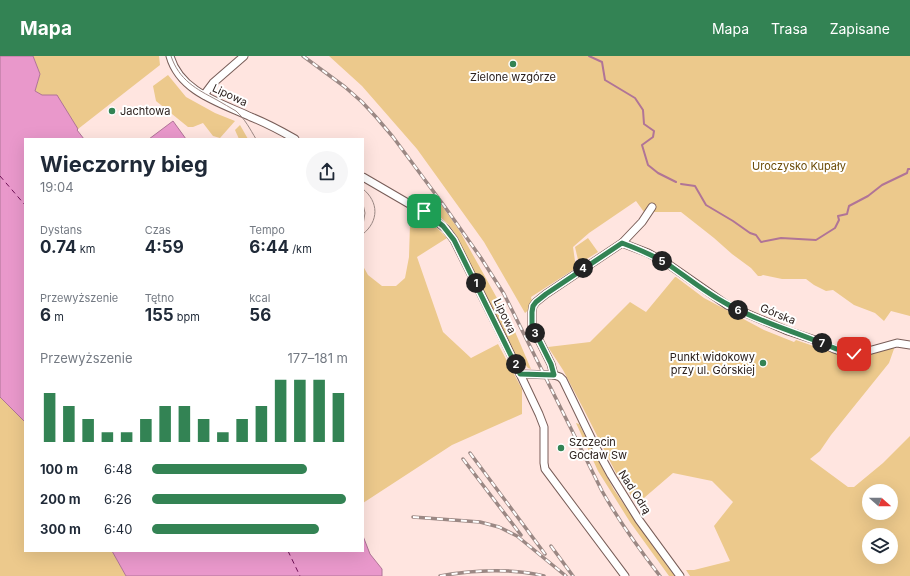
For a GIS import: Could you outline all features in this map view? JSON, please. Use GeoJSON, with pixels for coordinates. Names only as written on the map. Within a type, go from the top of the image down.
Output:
{"type":"FeatureCollection","features":[{"type":"Feature","properties":{"kind":"street","name":"Lipowa"},"geometry":{"type":"LineString","coordinates":[[170,56],[174,67],[182,78],[192,87],[221,104],[293,138]]}},
{"type":"Feature","properties":{"kind":"street"},"geometry":{"type":"LineString","coordinates":[[204,95],[213,84],[244,56]]}},
{"type":"Feature","properties":{"kind":"street","name":"Lipowa"},"geometry":{"type":"LineString","coordinates":[[364,177],[424,211],[448,232],[459,248],[540,414],[544,427],[545,469],[625,576]]}},
{"type":"Feature","properties":{"kind":"street"},"geometry":{"type":"LineString","coordinates":[[520,374],[554,375],[551,364],[532,326],[532,312],[533,306],[536,302],[622,243],[642,222],[652,207]]}},
{"type":"Feature","properties":{"kind":"street","name":"Górska"},"geometry":{"type":"LineString","coordinates":[[622,243],[648,253],[668,264],[727,305],[834,349],[854,354],[897,343],[910,345]]}},
{"type":"Feature","properties":{"kind":"street","name":"Nad Odrą"},"geometry":{"type":"LineString","coordinates":[[554,375],[560,377],[564,382],[596,449],[627,501],[680,576]]}},
{"type":"Feature","properties":{"kind":"green space"},"geometry":{"type":"Polygon","coordinates":[[[33,56],[159,56],[160,65],[78,129],[74,123],[53,103],[35,91],[40,74],[33,56]]]}},
{"type":"Feature","properties":{"kind":"green space","name":"Uroczysko Kupały"},"geometry":{"type":"Polygon","coordinates":[[[329,56],[910,56],[910,316],[891,311],[884,321],[875,313],[854,305],[833,290],[826,291],[806,279],[782,279],[763,275],[758,276],[751,268],[681,212],[654,212],[651,204],[644,212],[636,201],[589,233],[573,247],[576,268],[531,297],[533,306],[525,313],[484,242],[417,149],[362,86],[329,56]]]}},
{"type":"Feature","properties":{"kind":"green space"},"geometry":{"type":"Polygon","coordinates":[[[168,75],[186,97],[215,113],[235,121],[220,138],[213,136],[203,123],[193,127],[188,127],[156,101],[153,86],[168,75]]]}},
{"type":"Feature","properties":{"kind":"green space"},"geometry":{"type":"Polygon","coordinates":[[[240,125],[247,138],[239,138],[235,130],[240,125]]]}},
{"type":"Feature","properties":{"kind":"green space"},"geometry":{"type":"Polygon","coordinates":[[[437,199],[459,230],[513,327],[531,369],[528,368],[515,354],[456,235],[449,225],[429,207],[437,199]]]}},
{"type":"Feature","properties":{"kind":"green space"},"geometry":{"type":"Polygon","coordinates":[[[421,218],[435,226],[447,238],[417,257],[443,332],[471,358],[498,344],[522,389],[522,414],[452,445],[364,502],[364,268],[368,275],[382,286],[396,286],[405,278],[409,257],[410,224],[421,218]]]}},
{"type":"Feature","properties":{"kind":"green space"},"geometry":{"type":"Polygon","coordinates":[[[588,238],[598,252],[579,264],[575,247],[588,238]]]}},
{"type":"Feature","properties":{"kind":"green space"},"geometry":{"type":"Polygon","coordinates":[[[676,277],[704,298],[764,330],[794,342],[796,340],[855,358],[895,346],[889,363],[831,435],[820,451],[810,459],[848,487],[854,487],[883,463],[910,436],[910,576],[690,576],[686,570],[694,570],[730,561],[714,526],[733,502],[712,481],[673,473],[637,504],[617,475],[563,370],[548,347],[590,342],[630,302],[646,312],[676,277]]]}},
{"type":"Feature","properties":{"kind":"green space"},"geometry":{"type":"Polygon","coordinates":[[[0,397],[24,421],[24,552],[113,552],[126,576],[0,576],[0,397]]]}},
{"type":"Feature","properties":{"kind":"green space"},"geometry":{"type":"Polygon","coordinates":[[[576,423],[579,424],[614,490],[675,576],[669,576],[630,522],[598,471],[576,423]]]}},
{"type":"Feature","properties":{"kind":"shaded area"},"geometry":{"type":"Polygon","coordinates":[[[0,56],[33,56],[40,74],[35,91],[42,95],[57,95],[83,138],[24,138],[24,421],[0,397],[0,56]]]}},
{"type":"Feature","properties":{"kind":"shaded area"},"geometry":{"type":"Polygon","coordinates":[[[173,121],[185,138],[150,138],[173,121]]]}},
{"type":"Feature","properties":{"kind":"shaded area"},"geometry":{"type":"Polygon","coordinates":[[[364,539],[370,554],[382,569],[382,576],[126,576],[113,552],[364,552],[364,539]]]}},
{"type":"Feature","properties":{"kind":"waterway"},"geometry":{"type":"LineString","coordinates":[[589,56],[602,62],[605,80],[635,98],[643,110],[644,124],[654,131],[653,137],[642,145],[648,165],[658,173],[676,182]]}},
{"type":"Feature","properties":{"kind":"waterway"},"geometry":{"type":"LineString","coordinates":[[681,184],[695,186],[706,205],[750,233],[756,235],[761,242],[781,238],[816,240],[835,228],[839,220],[838,216],[847,214],[849,206],[868,196],[882,185],[907,173],[908,169],[910,169]]}},
{"type":"Feature","properties":{"kind":"ferry route"},"geometry":{"type":"LineString","coordinates":[[0,176],[24,204]]}},
{"type":"Feature","properties":{"kind":"ferry route"},"geometry":{"type":"LineString","coordinates":[[288,552],[300,576]]}},
{"type":"Feature","properties":{"kind":"tram line"},"geometry":{"type":"LineString","coordinates":[[171,56],[174,64],[189,83],[195,88],[236,111],[245,121],[255,138]]}},
{"type":"Feature","properties":{"kind":"tram line"},"geometry":{"type":"LineString","coordinates":[[364,190],[372,200],[375,212],[372,223],[364,233]]}},
{"type":"Feature","properties":{"kind":"tram line"},"geometry":{"type":"LineString","coordinates":[[364,208],[364,219]]}},
{"type":"Feature","properties":{"kind":"railway"},"geometry":{"type":"LineString","coordinates":[[303,56],[345,87],[376,117],[393,137],[481,258],[504,294],[602,491],[644,556],[660,576]]}},
{"type":"Feature","properties":{"kind":"railway"},"geometry":{"type":"LineString","coordinates":[[470,453],[545,554]]}},
{"type":"Feature","properties":{"kind":"railway"},"geometry":{"type":"LineString","coordinates":[[463,459],[521,535]]}},
{"type":"Feature","properties":{"kind":"railway"},"geometry":{"type":"LineString","coordinates":[[413,517],[480,522],[499,527],[517,536],[566,576]]}},
{"type":"Feature","properties":{"kind":"railway"},"geometry":{"type":"LineString","coordinates":[[551,546],[573,576]]}},
{"type":"Feature","properties":{"kind":"railway"},"geometry":{"type":"LineString","coordinates":[[440,576],[465,572],[492,571],[532,573],[544,576]]}},
{"type":"Feature","properties":{"kind":"place","name":"Zielone wzgórze"},"geometry":{"type":"Point","coordinates":[513,64]}},
{"type":"Feature","properties":{"kind":"place","name":"Jachtowa"},"geometry":{"type":"Point","coordinates":[112,111]}},
{"type":"Feature","properties":{"kind":"place","name":"Punkt widokowy przy ul. Górskiej"},"geometry":{"type":"Point","coordinates":[763,363]}},
{"type":"Feature","properties":{"kind":"place","name":"Szczecin Gocław Sw"},"geometry":{"type":"Point","coordinates":[561,448]}},
{"type":"Feature","properties":{"kind":"route"},"geometry":{"type":"LineString","coordinates":[[424,211],[443,226],[459,248],[520,374],[554,375],[551,364],[532,326],[532,312],[533,306],[536,302],[622,243],[648,253],[668,264],[727,305],[834,349],[854,354]]}}]}
